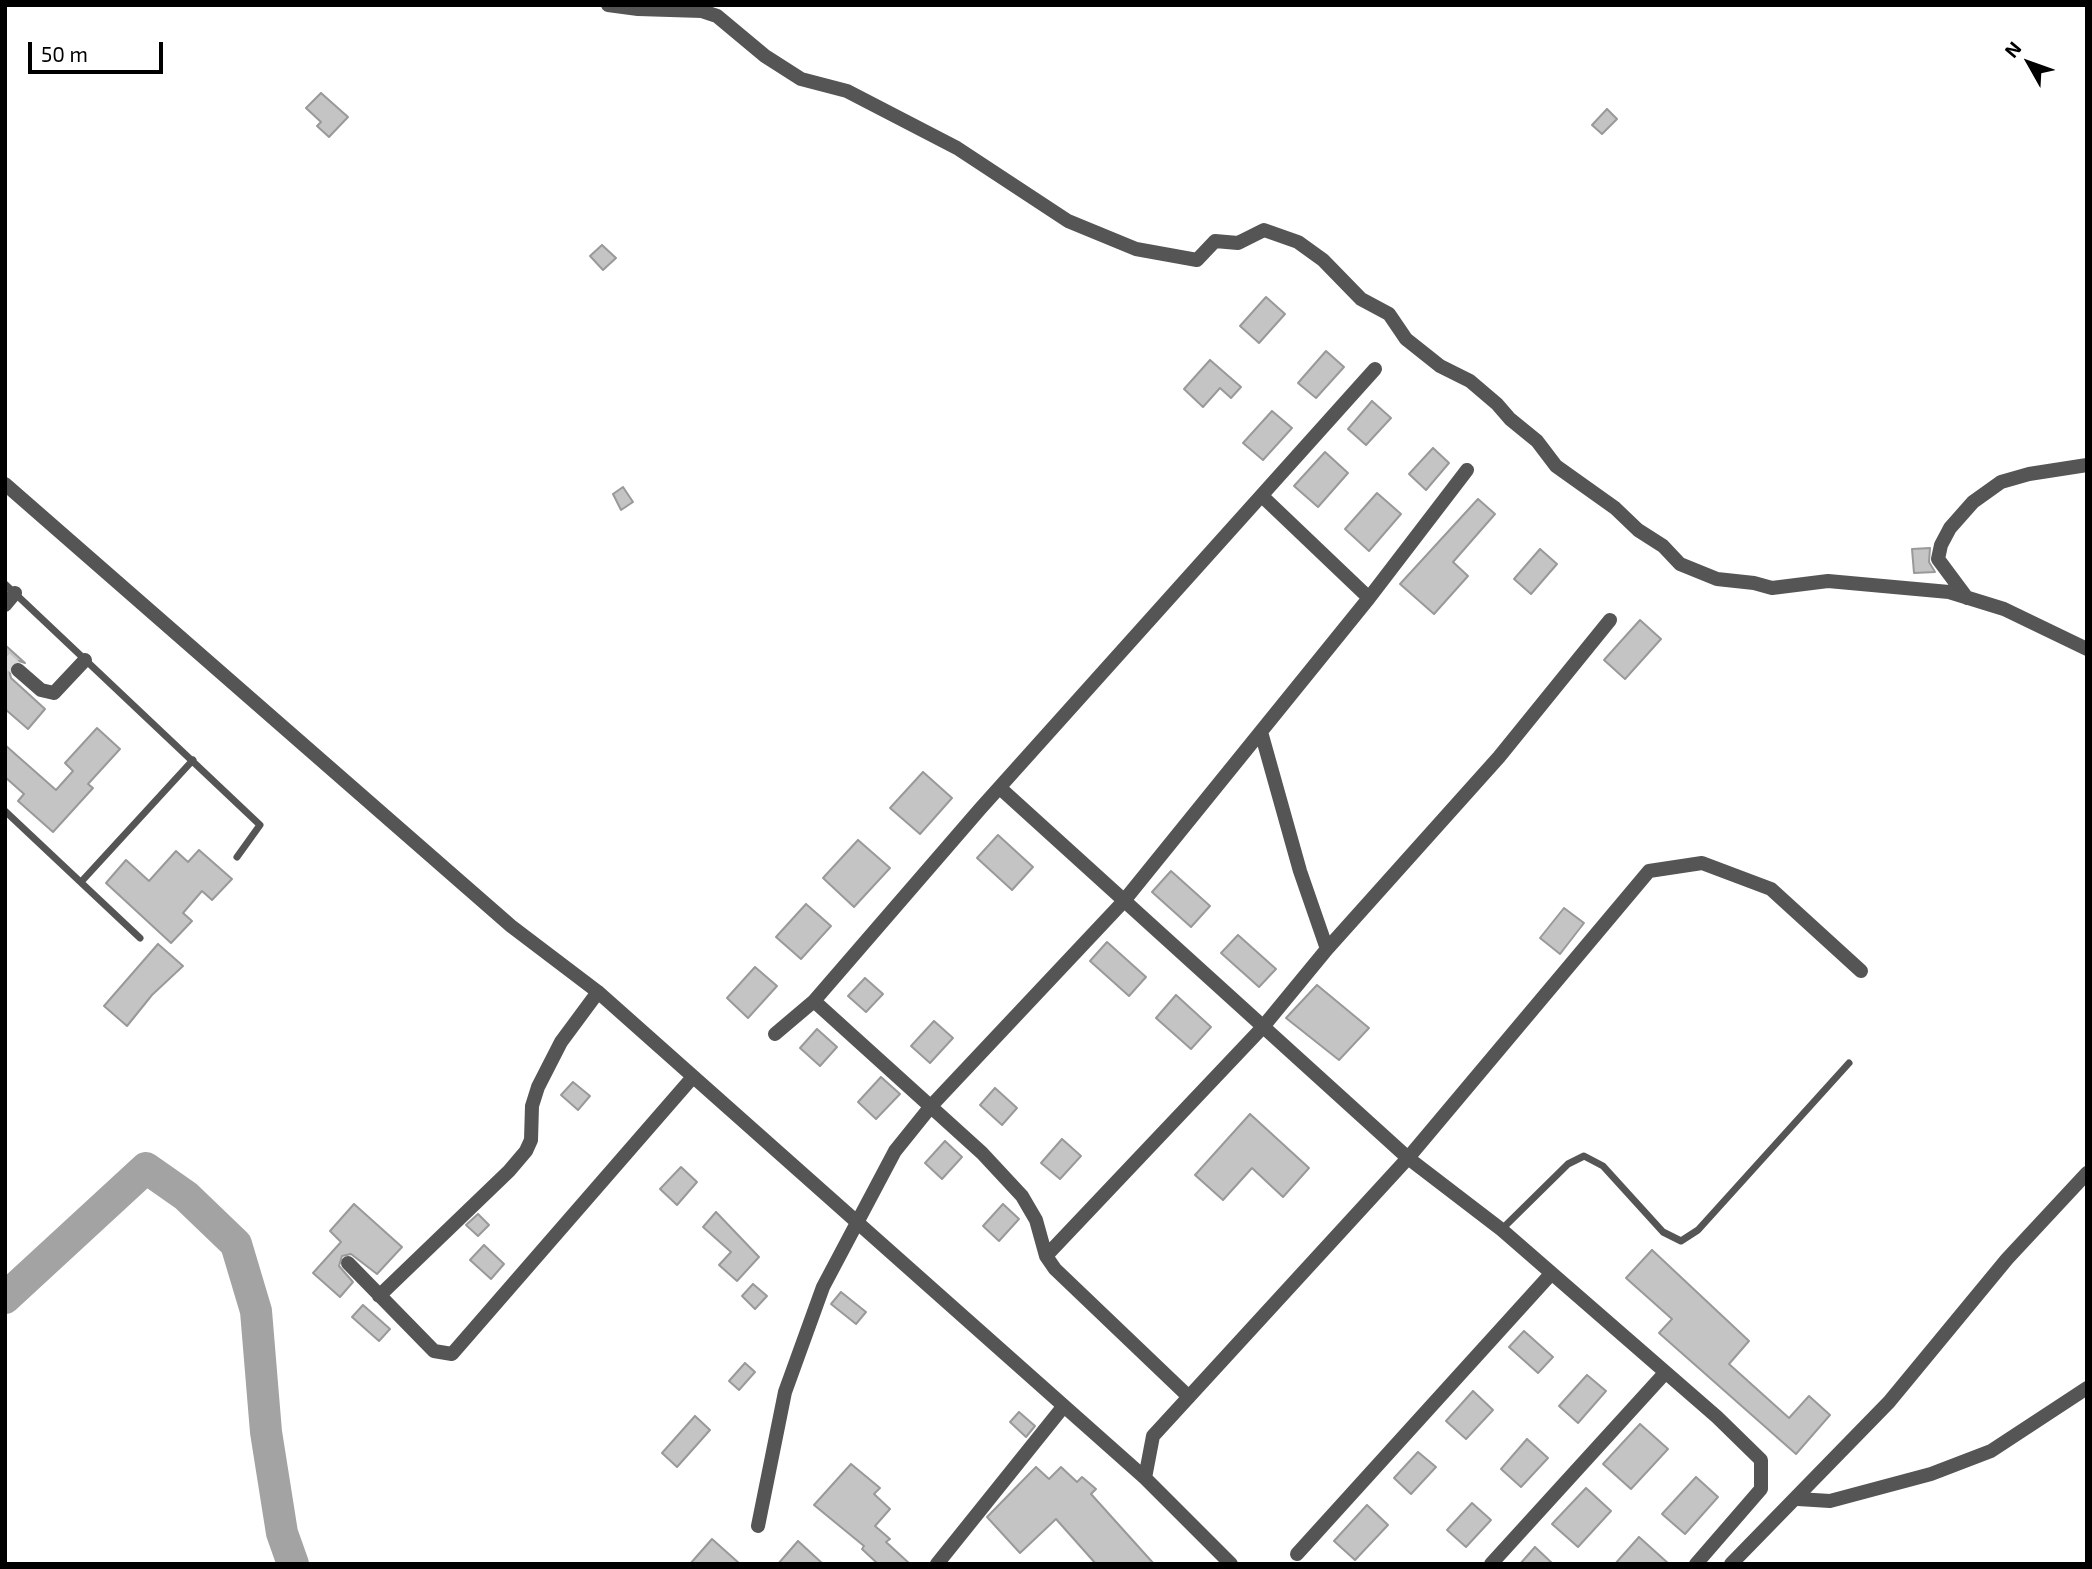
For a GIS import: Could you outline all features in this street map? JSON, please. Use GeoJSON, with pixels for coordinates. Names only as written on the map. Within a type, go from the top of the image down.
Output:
{"type":"FeatureCollection","features":[{"type":"Feature","properties":{"kind":"street"},"geometry":{"type":"LineString","coordinates":[[608,5],[638,9],[702,10],[717,16],[765,56],[801,79],[848,91],[957,148],[1068,221],[1136,248],[1197,260],[1215,241],[1238,243],[1264,230],[1298,242],[1323,260],[1361,299],[1389,314],[1414,346],[1440,366],[1470,382],[1497,404],[1510,419],[1537,441],[1556,466],[1615,508],[1638,530],[1663,546],[1680,564],[1717,579],[1772,588],[1828,582],[1949,592],[2004,609],[2087,649]]}},
{"type":"Feature","properties":{"kind":"street"},"geometry":{"type":"LineString","coordinates":[[775,1034],[814,1001],[1375,369]]}},
{"type":"Feature","properties":{"kind":"street"},"geometry":{"type":"LineString","coordinates":[[1968,599],[1938,559],[1941,545],[1950,528],[1973,502],[2001,482],[2029,474],[2087,466]]}},
{"type":"Feature","properties":{"kind":"street"},"geometry":{"type":"LineString","coordinates":[[758,1525],[785,1392],[823,1287],[855,1221],[895,1150],[932,1105],[1124,902],[1369,598],[1467,470]]}},
{"type":"Feature","properties":{"kind":"street"},"geometry":{"type":"LineString","coordinates":[[5,484],[511,926],[598,992],[1145,1478],[1231,1564]]}},
{"type":"Feature","properties":{"kind":"street"},"geometry":{"type":"LineString","coordinates":[[1262,496],[1369,598]]}},
{"type":"Feature","properties":{"kind":"street"},"geometry":{"type":"LineString","coordinates":[[1046,1256],[1262,1028],[1327,949],[1499,757],[1610,620]]}},
{"type":"Feature","properties":{"kind":"street"},"geometry":{"type":"LineString","coordinates":[[18,670],[41,690],[54,693],[85,660]]}},
{"type":"Feature","properties":{"kind":"street"},"geometry":{"type":"LineString","coordinates":[[1261,732],[1300,871],[1327,949]]}},
{"type":"Feature","properties":{"kind":"street"},"geometry":{"type":"LineString","coordinates":[[1000,789],[1408,1158],[1502,1230],[1550,1275],[1717,1417],[1761,1460],[1761,1489],[1696,1564]]}},
{"type":"Feature","properties":{"kind":"street"},"geometry":{"type":"LineString","coordinates":[[1145,1478],[1153,1436],[1408,1158],[1649,871],[1702,863],[1771,889],[1861,971]]}},
{"type":"Feature","properties":{"kind":"street"},"geometry":{"type":"LineString","coordinates":[[379,1296],[526,1151],[531,1140],[532,1106],[538,1087],[561,1042],[598,992]]}},
{"type":"Feature","properties":{"kind":"street"},"geometry":{"type":"LineString","coordinates":[[814,1001],[932,1105],[1022,1196],[1037,1220],[1046,1256],[1055,1269],[1189,1397]]}},
{"type":"Feature","properties":{"kind":"street"},"geometry":{"type":"LineString","coordinates":[[348,1263],[434,1351],[452,1354],[692,1078]]}},
{"type":"Feature","properties":{"kind":"street"},"geometry":{"type":"LineString","coordinates":[[1731,1564],[1765,1526],[1798,1499],[1889,1402],[2007,1259],[2087,1172]]}},
{"type":"Feature","properties":{"kind":"street"},"geometry":{"type":"LineString","coordinates":[[1297,1554],[1550,1275]]}},
{"type":"Feature","properties":{"kind":"street"},"geometry":{"type":"LineString","coordinates":[[1491,1564],[1665,1373]]}},
{"type":"Feature","properties":{"kind":"street"},"geometry":{"type":"LineString","coordinates":[[1798,1499],[1830,1501],[1943,1469],[1991,1451],[2087,1388]]}},
{"type":"Feature","properties":{"kind":"street"},"geometry":{"type":"LineString","coordinates":[[946,1560],[1063,1407]]}},
{"type":"Feature","properties":{"kind":"lane"},"geometry":{"type":"LineString","coordinates":[[8,594],[85,660],[260,825],[237,857]]}},
{"type":"Feature","properties":{"kind":"lane"},"geometry":{"type":"LineString","coordinates":[[81,882],[193,760]]}},
{"type":"Feature","properties":{"kind":"lane"},"geometry":{"type":"LineString","coordinates":[[5,811],[140,938]]}},
{"type":"Feature","properties":{"kind":"lane"},"geometry":{"type":"LineString","coordinates":[[1502,1230],[1567,1164],[1584,1156],[1603,1166],[1663,1232],[1681,1241],[1698,1230],[1849,1063]]}},
{"type":"Feature","properties":{"kind":"building"},"geometry":{"type":"Polygon","coordinates":[[[321,93],[348,117],[329,137],[317,126],[321,122],[306,108],[321,93]]]}},
{"type":"Feature","properties":{"kind":"building"},"geometry":{"type":"Polygon","coordinates":[[[1607,109],[1617,119],[1602,134],[1592,125],[1607,109]]]}},
{"type":"Feature","properties":{"kind":"building"},"geometry":{"type":"Polygon","coordinates":[[[602,245],[616,258],[603,270],[590,256],[602,245]]]}},
{"type":"Feature","properties":{"kind":"building"},"geometry":{"type":"Polygon","coordinates":[[[1266,297],[1285,314],[1259,343],[1240,326],[1266,297]]]}},
{"type":"Feature","properties":{"kind":"building"},"geometry":{"type":"Polygon","coordinates":[[[1326,351],[1344,367],[1316,398],[1298,383],[1326,351]]]}},
{"type":"Feature","properties":{"kind":"building"},"geometry":{"type":"Polygon","coordinates":[[[1210,360],[1241,387],[1231,398],[1220,388],[1203,407],[1184,389],[1210,360]]]}},
{"type":"Feature","properties":{"kind":"building"},"geometry":{"type":"Polygon","coordinates":[[[1372,401],[1391,418],[1366,445],[1348,429],[1372,401]]]}},
{"type":"Feature","properties":{"kind":"building"},"geometry":{"type":"Polygon","coordinates":[[[1272,411],[1292,428],[1263,460],[1243,443],[1272,411]]]}},
{"type":"Feature","properties":{"kind":"building"},"geometry":{"type":"Polygon","coordinates":[[[1433,448],[1449,463],[1426,490],[1409,474],[1433,448]]]}},
{"type":"Feature","properties":{"kind":"building"},"geometry":{"type":"Polygon","coordinates":[[[1325,452],[1348,473],[1318,507],[1294,486],[1325,452]]]}},
{"type":"Feature","properties":{"kind":"building"},"geometry":{"type":"Polygon","coordinates":[[[623,487],[633,502],[621,510],[613,494],[623,487]]]}},
{"type":"Feature","properties":{"kind":"building"},"geometry":{"type":"Polygon","coordinates":[[[1377,493],[1401,514],[1369,551],[1345,529],[1377,493]]]}},
{"type":"Feature","properties":{"kind":"building"},"geometry":{"type":"Polygon","coordinates":[[[1478,499],[1495,514],[1453,562],[1468,576],[1434,614],[1400,584],[1478,499]]]}},
{"type":"Feature","properties":{"kind":"building"},"geometry":{"type":"Polygon","coordinates":[[[1930,548],[1929,562],[1935,572],[1914,573],[1912,549],[1930,548]]]}},
{"type":"Feature","properties":{"kind":"building"},"geometry":{"type":"Polygon","coordinates":[[[1540,549],[1557,564],[1531,594],[1514,579],[1540,549]]]}},
{"type":"Feature","properties":{"kind":"building"},"geometry":{"type":"Polygon","coordinates":[[[1640,620],[1661,639],[1625,679],[1604,660],[1640,620]]]}},
{"type":"Feature","properties":{"kind":"building"},"geometry":{"type":"Polygon","coordinates":[[[5,645],[25,663],[11,663],[11,678],[45,709],[28,729],[5,709],[5,645]]]}},
{"type":"Feature","properties":{"kind":"building"},"geometry":{"type":"Polygon","coordinates":[[[97,728],[120,749],[88,784],[93,788],[53,832],[18,801],[24,794],[5,777],[5,745],[56,790],[73,771],[65,763],[97,728]]]}},
{"type":"Feature","properties":{"kind":"building"},"geometry":{"type":"Polygon","coordinates":[[[923,772],[952,798],[920,834],[890,808],[923,772]]]}},
{"type":"Feature","properties":{"kind":"building"},"geometry":{"type":"Polygon","coordinates":[[[998,835],[1033,867],[1012,890],[977,858],[998,835]]]}},
{"type":"Feature","properties":{"kind":"building"},"geometry":{"type":"Polygon","coordinates":[[[858,840],[890,868],[854,907],[823,878],[858,840]]]}},
{"type":"Feature","properties":{"kind":"building"},"geometry":{"type":"Polygon","coordinates":[[[199,850],[232,879],[212,900],[202,891],[183,913],[192,921],[171,943],[106,883],[126,860],[149,881],[176,851],[188,862],[199,850]]]}},
{"type":"Feature","properties":{"kind":"building"},"geometry":{"type":"Polygon","coordinates":[[[1171,871],[1210,906],[1191,927],[1152,892],[1171,871]]]}},
{"type":"Feature","properties":{"kind":"building"},"geometry":{"type":"Polygon","coordinates":[[[806,904],[831,926],[801,959],[776,937],[806,904]]]}},
{"type":"Feature","properties":{"kind":"building"},"geometry":{"type":"Polygon","coordinates":[[[1564,908],[1584,923],[1560,954],[1540,938],[1564,908]]]}},
{"type":"Feature","properties":{"kind":"building"},"geometry":{"type":"Polygon","coordinates":[[[1238,935],[1276,969],[1259,987],[1221,953],[1238,935]]]}},
{"type":"Feature","properties":{"kind":"building"},"geometry":{"type":"Polygon","coordinates":[[[1107,942],[1146,977],[1129,996],[1090,961],[1107,942]]]}},
{"type":"Feature","properties":{"kind":"building"},"geometry":{"type":"Polygon","coordinates":[[[158,944],[183,966],[152,995],[127,1026],[104,1006],[158,944]]]}},
{"type":"Feature","properties":{"kind":"building"},"geometry":{"type":"Polygon","coordinates":[[[755,967],[777,986],[748,1018],[727,998],[755,967]]]}},
{"type":"Feature","properties":{"kind":"building"},"geometry":{"type":"Polygon","coordinates":[[[865,978],[883,994],[866,1012],[848,996],[865,978]]]}},
{"type":"Feature","properties":{"kind":"building"},"geometry":{"type":"Polygon","coordinates":[[[1317,985],[1369,1028],[1339,1060],[1286,1018],[1317,985]]]}},
{"type":"Feature","properties":{"kind":"building"},"geometry":{"type":"Polygon","coordinates":[[[1176,995],[1211,1027],[1191,1049],[1156,1018],[1176,995]]]}},
{"type":"Feature","properties":{"kind":"building"},"geometry":{"type":"Polygon","coordinates":[[[934,1021],[953,1038],[930,1063],[911,1046],[934,1021]]]}},
{"type":"Feature","properties":{"kind":"building"},"geometry":{"type":"Polygon","coordinates":[[[817,1029],[837,1047],[820,1066],[800,1048],[817,1029]]]}},
{"type":"Feature","properties":{"kind":"building"},"geometry":{"type":"Polygon","coordinates":[[[881,1077],[900,1094],[876,1119],[858,1102],[881,1077]]]}},
{"type":"Feature","properties":{"kind":"building"},"geometry":{"type":"Polygon","coordinates":[[[573,1082],[590,1096],[578,1110],[561,1095],[573,1082]]]}},
{"type":"Feature","properties":{"kind":"building"},"geometry":{"type":"Polygon","coordinates":[[[995,1088],[1017,1108],[1002,1125],[980,1105],[995,1088]]]}},
{"type":"Feature","properties":{"kind":"building"},"geometry":{"type":"Polygon","coordinates":[[[1250,1114],[1309,1168],[1283,1197],[1252,1168],[1223,1200],[1195,1175],[1250,1114]]]}},
{"type":"Feature","properties":{"kind":"building"},"geometry":{"type":"Polygon","coordinates":[[[1062,1139],[1081,1156],[1060,1179],[1041,1163],[1062,1139]]]}},
{"type":"Feature","properties":{"kind":"building"},"geometry":{"type":"Polygon","coordinates":[[[945,1141],[962,1157],[942,1179],[925,1163],[945,1141]]]}},
{"type":"Feature","properties":{"kind":"building"},"geometry":{"type":"Polygon","coordinates":[[[681,1167],[697,1182],[677,1205],[660,1189],[681,1167]]]}},
{"type":"Feature","properties":{"kind":"building"},"geometry":{"type":"Polygon","coordinates":[[[354,1204],[402,1247],[377,1274],[351,1254],[342,1256],[339,1266],[353,1282],[340,1297],[313,1273],[341,1242],[330,1231],[354,1204]]]}},
{"type":"Feature","properties":{"kind":"building"},"geometry":{"type":"Polygon","coordinates":[[[1003,1204],[1019,1219],[999,1241],[983,1226],[1003,1204]]]}},
{"type":"Feature","properties":{"kind":"building"},"geometry":{"type":"Polygon","coordinates":[[[716,1212],[759,1257],[737,1281],[719,1265],[731,1252],[703,1227],[716,1212]]]}},
{"type":"Feature","properties":{"kind":"building"},"geometry":{"type":"Polygon","coordinates":[[[478,1214],[489,1225],[478,1236],[466,1225],[478,1214]]]}},
{"type":"Feature","properties":{"kind":"building"},"geometry":{"type":"Polygon","coordinates":[[[484,1245],[504,1264],[491,1279],[470,1260],[484,1245]]]}},
{"type":"Feature","properties":{"kind":"building"},"geometry":{"type":"Polygon","coordinates":[[[1652,1250],[1749,1341],[1729,1364],[1789,1418],[1809,1396],[1830,1415],[1796,1454],[1659,1333],[1672,1319],[1626,1278],[1652,1250]]]}},
{"type":"Feature","properties":{"kind":"building"},"geometry":{"type":"Polygon","coordinates":[[[753,1284],[767,1296],[755,1309],[742,1296],[753,1284]]]}},
{"type":"Feature","properties":{"kind":"building"},"geometry":{"type":"Polygon","coordinates":[[[841,1292],[866,1312],[856,1324],[831,1304],[841,1292]]]}},
{"type":"Feature","properties":{"kind":"building"},"geometry":{"type":"Polygon","coordinates":[[[363,1305],[390,1329],[379,1341],[352,1317],[363,1305]]]}},
{"type":"Feature","properties":{"kind":"building"},"geometry":{"type":"Polygon","coordinates":[[[1524,1331],[1553,1357],[1538,1373],[1509,1347],[1524,1331]]]}},
{"type":"Feature","properties":{"kind":"building"},"geometry":{"type":"Polygon","coordinates":[[[745,1363],[755,1372],[739,1390],[729,1381],[745,1363]]]}},
{"type":"Feature","properties":{"kind":"building"},"geometry":{"type":"Polygon","coordinates":[[[1587,1375],[1606,1391],[1578,1423],[1559,1406],[1587,1375]]]}},
{"type":"Feature","properties":{"kind":"building"},"geometry":{"type":"Polygon","coordinates":[[[1473,1391],[1493,1410],[1466,1439],[1446,1421],[1473,1391]]]}},
{"type":"Feature","properties":{"kind":"building"},"geometry":{"type":"Polygon","coordinates":[[[1019,1412],[1035,1426],[1026,1437],[1010,1422],[1019,1412]]]}},
{"type":"Feature","properties":{"kind":"building"},"geometry":{"type":"Polygon","coordinates":[[[695,1416],[710,1430],[677,1467],[662,1453],[695,1416]]]}},
{"type":"Feature","properties":{"kind":"building"},"geometry":{"type":"Polygon","coordinates":[[[1640,1424],[1668,1449],[1631,1489],[1603,1464],[1640,1424]]]}},
{"type":"Feature","properties":{"kind":"building"},"geometry":{"type":"Polygon","coordinates":[[[1527,1439],[1548,1458],[1521,1487],[1501,1469],[1527,1439]]]}},
{"type":"Feature","properties":{"kind":"building"},"geometry":{"type":"Polygon","coordinates":[[[1418,1452],[1436,1467],[1411,1494],[1394,1478],[1418,1452]]]}},
{"type":"Feature","properties":{"kind":"building"},"geometry":{"type":"Polygon","coordinates":[[[851,1464],[880,1488],[874,1494],[890,1509],[875,1526],[890,1539],[886,1542],[910,1564],[878,1564],[862,1549],[864,1546],[814,1505],[851,1464]]]}},
{"type":"Feature","properties":{"kind":"building"},"geometry":{"type":"Polygon","coordinates":[[[1036,1467],[1049,1479],[1061,1467],[1077,1482],[1082,1477],[1096,1489],[1091,1494],[1154,1564],[1096,1564],[1056,1519],[1020,1553],[987,1517],[1036,1467]]]}},
{"type":"Feature","properties":{"kind":"building"},"geometry":{"type":"Polygon","coordinates":[[[1696,1477],[1718,1497],[1685,1534],[1662,1514],[1696,1477]]]}},
{"type":"Feature","properties":{"kind":"building"},"geometry":{"type":"Polygon","coordinates":[[[1586,1488],[1611,1511],[1578,1547],[1552,1524],[1586,1488]]]}},
{"type":"Feature","properties":{"kind":"building"},"geometry":{"type":"Polygon","coordinates":[[[1472,1503],[1491,1520],[1466,1547],[1447,1530],[1472,1503]]]}},
{"type":"Feature","properties":{"kind":"building"},"geometry":{"type":"Polygon","coordinates":[[[1367,1505],[1388,1525],[1355,1560],[1334,1541],[1367,1505]]]}},
{"type":"Feature","properties":{"kind":"building"},"geometry":{"type":"Polygon","coordinates":[[[1639,1537],[1669,1564],[1615,1564],[1639,1537]]]}},
{"type":"Feature","properties":{"kind":"building"},"geometry":{"type":"Polygon","coordinates":[[[712,1539],[740,1564],[690,1564],[712,1539]]]}},
{"type":"Feature","properties":{"kind":"building"},"geometry":{"type":"Polygon","coordinates":[[[798,1541],[823,1564],[778,1564],[798,1541]]]}},
{"type":"Feature","properties":{"kind":"building"},"geometry":{"type":"Polygon","coordinates":[[[1535,1547],[1553,1564],[1520,1564],[1535,1547]]]}},
{"type":"Feature","properties":{"kind":"waterway"},"geometry":{"type":"LineString","coordinates":[[5,1298],[146,1168],[186,1196],[236,1244],[256,1311],[266,1432],[282,1533],[293,1564]]}},
{"type":"Feature","properties":{"kind":"tunnel"},"geometry":{"type":"LineString","coordinates":[[5,659],[18,670]]}}]}
